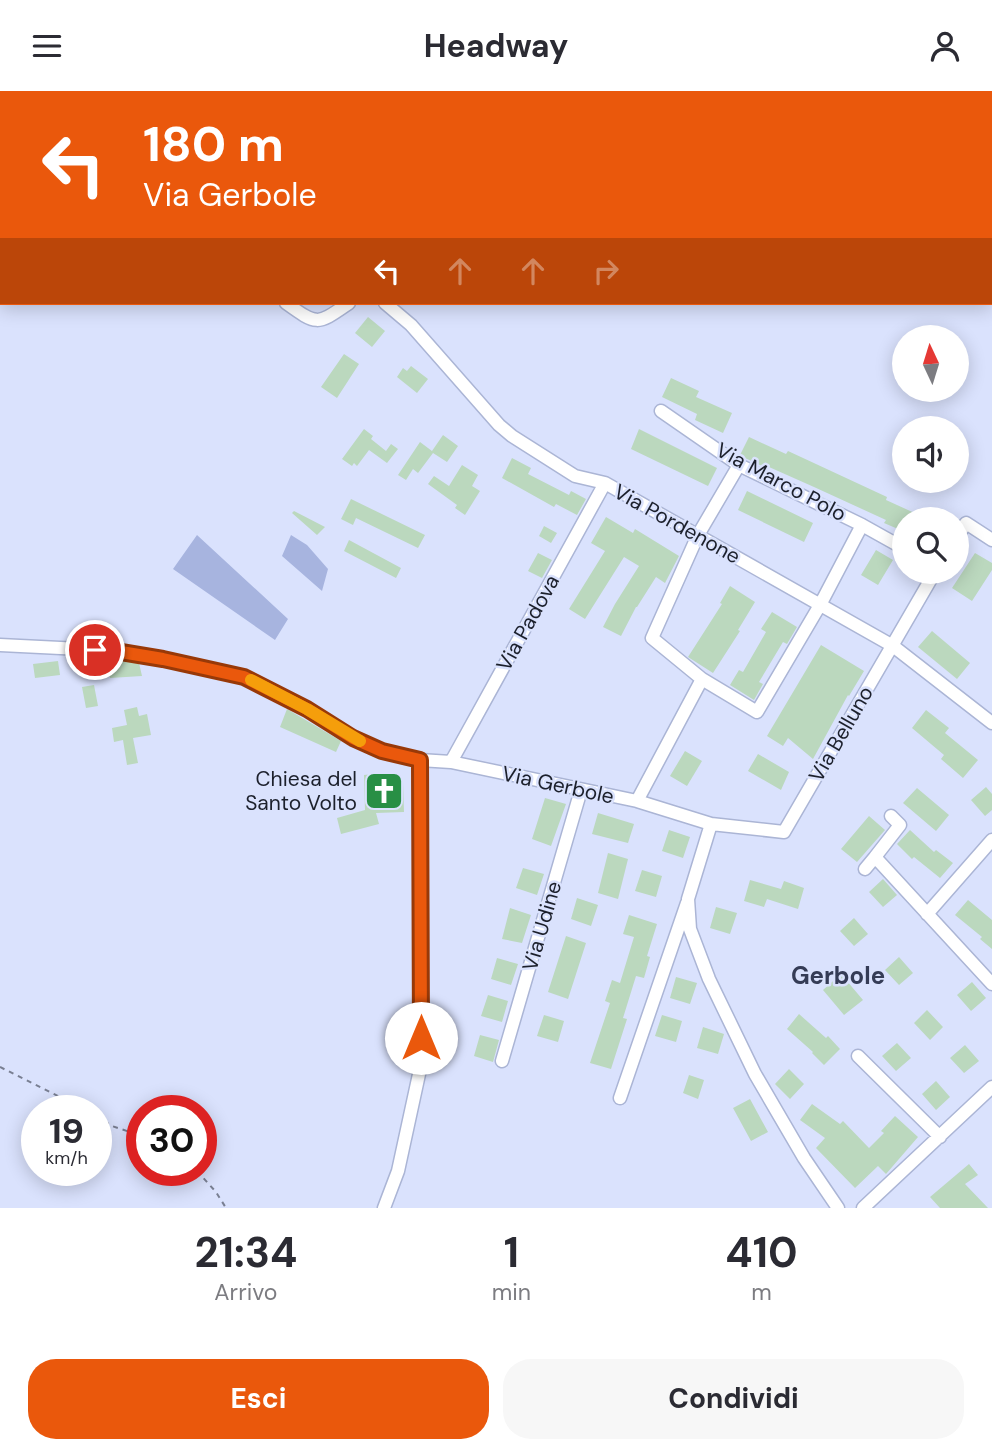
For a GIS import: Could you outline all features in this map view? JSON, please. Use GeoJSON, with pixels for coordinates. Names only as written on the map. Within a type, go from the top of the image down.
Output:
{"type":"FeatureCollection","features":[{"type":"Feature","properties":{"kind":"street"},"geometry":{"type":"LineString","coordinates":[[289,305],[318,321],[346,305]]}},
{"type":"Feature","properties":{"kind":"street","name":"Via Pordenone"},"geometry":{"type":"LineString","coordinates":[[387,305],[411,325],[499,425],[512,436],[575,476],[605,483],[893,646],[992,723]]}},
{"type":"Feature","properties":{"kind":"street","name":"Via Marco Polo"},"geometry":{"type":"LineString","coordinates":[[661,411],[739,465],[892,542]]}},
{"type":"Feature","properties":{"kind":"street"},"geometry":{"type":"LineString","coordinates":[[739,465],[698,535],[652,638],[702,679],[757,712],[820,605],[862,525]]}},
{"type":"Feature","properties":{"kind":"street","name":"Via Padova"},"geometry":{"type":"LineString","coordinates":[[451,762],[605,483]]}},
{"type":"Feature","properties":{"kind":"street"},"geometry":{"type":"LineString","coordinates":[[969,525],[992,540]]}},
{"type":"Feature","properties":{"kind":"street","name":"Via Belluno"},"geometry":{"type":"LineString","coordinates":[[711,824],[785,832],[928,584]]}},
{"type":"Feature","properties":{"kind":"street","name":"Via Gerbole"},"geometry":{"type":"LineString","coordinates":[[0,645],[121,652],[244,677],[307,709],[353,738],[382,751],[420,760],[451,762],[637,801],[711,824]]}},
{"type":"Feature","properties":{"kind":"street"},"geometry":{"type":"LineString","coordinates":[[637,801],[702,679]]}},
{"type":"Feature","properties":{"kind":"street"},"geometry":{"type":"LineString","coordinates":[[384,1208],[398,1171],[421,1065],[420,760]]}},
{"type":"Feature","properties":{"kind":"street","name":"Via Udine"},"geometry":{"type":"LineString","coordinates":[[502,1061],[581,790]]}},
{"type":"Feature","properties":{"kind":"street"},"geometry":{"type":"LineString","coordinates":[[865,869],[900,825],[891,816]]}},
{"type":"Feature","properties":{"kind":"street"},"geometry":{"type":"LineString","coordinates":[[620,1098],[711,824]]}},
{"type":"Feature","properties":{"kind":"street"},"geometry":{"type":"LineString","coordinates":[[927,914],[992,840]]}},
{"type":"Feature","properties":{"kind":"street"},"geometry":{"type":"LineString","coordinates":[[875,857],[992,984]]}},
{"type":"Feature","properties":{"kind":"street"},"geometry":{"type":"LineString","coordinates":[[688,899],[690,929],[709,979],[755,1074],[804,1158],[838,1208]]}},
{"type":"Feature","properties":{"kind":"street"},"geometry":{"type":"LineString","coordinates":[[858,1056],[940,1137]]}},
{"type":"Feature","properties":{"kind":"street"},"geometry":{"type":"LineString","coordinates":[[863,1208],[992,1087]]}},
{"type":"Feature","properties":{"kind":"path"},"geometry":{"type":"LineString","coordinates":[[0,1067],[56,1095]]}},
{"type":"Feature","properties":{"kind":"path"},"geometry":{"type":"LineString","coordinates":[[211,1186],[226,1208]]}},
{"type":"Feature","properties":{"kind":"shaded area"},"geometry":{"type":"Polygon","coordinates":[[[197,535],[288,619],[275,640],[173,569],[197,535]]]}},
{"type":"Feature","properties":{"kind":"shaded area"},"geometry":{"type":"Polygon","coordinates":[[[291,535],[307,545],[328,569],[322,591],[282,556],[291,535]]]}},
{"type":"Feature","properties":{"kind":"building"},"geometry":{"type":"Polygon","coordinates":[[[368,317],[385,331],[372,347],[355,333],[368,317]]]}},
{"type":"Feature","properties":{"kind":"building"},"geometry":{"type":"Polygon","coordinates":[[[344,354],[359,364],[337,398],[321,387],[344,354]]]}},
{"type":"Feature","properties":{"kind":"building"},"geometry":{"type":"Polygon","coordinates":[[[411,366],[428,379],[417,393],[397,377],[403,368],[407,371],[411,366]]]}},
{"type":"Feature","properties":{"kind":"building"},"geometry":{"type":"Polygon","coordinates":[[[671,378],[699,391],[696,397],[732,413],[723,433],[695,420],[697,414],[662,397],[671,378]]]}},
{"type":"Feature","properties":{"kind":"building"},"geometry":{"type":"Polygon","coordinates":[[[364,429],[373,436],[371,439],[386,451],[391,444],[398,449],[387,463],[369,450],[357,466],[354,463],[352,466],[342,459],[364,429]]]}},
{"type":"Feature","properties":{"kind":"building"},"geometry":{"type":"Polygon","coordinates":[[[639,429],[717,468],[708,486],[631,449],[639,429]]]}},
{"type":"Feature","properties":{"kind":"building"},"geometry":{"type":"Polygon","coordinates":[[[443,435],[458,446],[447,462],[433,453],[418,473],[413,469],[406,480],[398,475],[420,442],[432,451],[443,435]]]}},
{"type":"Feature","properties":{"kind":"building"},"geometry":{"type":"Polygon","coordinates":[[[749,437],[786,454],[788,451],[887,497],[886,500],[901,507],[892,507],[892,526],[884,523],[886,520],[740,455],[749,437]]]}},
{"type":"Feature","properties":{"kind":"building"},"geometry":{"type":"Polygon","coordinates":[[[512,458],[531,468],[528,474],[569,495],[571,491],[586,499],[577,515],[556,504],[554,507],[502,478],[512,458]]]}},
{"type":"Feature","properties":{"kind":"building"},"geometry":{"type":"Polygon","coordinates":[[[462,465],[478,475],[472,486],[480,491],[465,515],[455,508],[457,505],[428,484],[434,476],[449,486],[462,465]]]}},
{"type":"Feature","properties":{"kind":"building"},"geometry":{"type":"Polygon","coordinates":[[[747,491],[813,523],[804,542],[738,510],[747,491]]]}},
{"type":"Feature","properties":{"kind":"building"},"geometry":{"type":"Polygon","coordinates":[[[351,499],[425,535],[418,548],[356,518],[353,525],[341,519],[351,499]]]}},
{"type":"Feature","properties":{"kind":"building"},"geometry":{"type":"Polygon","coordinates":[[[294,511],[325,527],[317,535],[292,513],[294,511]]]}},
{"type":"Feature","properties":{"kind":"building"},"geometry":{"type":"Polygon","coordinates":[[[606,517],[633,533],[635,529],[679,556],[665,583],[656,577],[621,636],[603,627],[639,566],[624,557],[585,619],[569,609],[605,551],[591,543],[606,517]]]}},
{"type":"Feature","properties":{"kind":"building"},"geometry":{"type":"Polygon","coordinates":[[[544,526],[557,533],[551,543],[539,536],[544,526]]]}},
{"type":"Feature","properties":{"kind":"building"},"geometry":{"type":"Polygon","coordinates":[[[349,540],[401,568],[396,578],[344,551],[349,540]]]}},
{"type":"Feature","properties":{"kind":"building"},"geometry":{"type":"Polygon","coordinates":[[[876,550],[892,559],[878,585],[861,575],[876,550]]]}},
{"type":"Feature","properties":{"kind":"building"},"geometry":{"type":"Polygon","coordinates":[[[538,553],[552,560],[542,578],[528,571],[538,553]]]}},
{"type":"Feature","properties":{"kind":"building"},"geometry":{"type":"Polygon","coordinates":[[[975,553],[992,563],[992,570],[972,601],[952,588],[955,584],[969,584],[969,562],[975,553]]]}},
{"type":"Feature","properties":{"kind":"building"},"geometry":{"type":"Polygon","coordinates":[[[730,586],[755,602],[713,673],[688,657],[722,604],[720,603],[730,586]]]}},
{"type":"Feature","properties":{"kind":"building"},"geometry":{"type":"Polygon","coordinates":[[[772,612],[797,627],[787,644],[783,642],[759,682],[763,684],[754,700],[730,685],[739,670],[743,672],[766,632],[761,629],[772,612]]]}},
{"type":"Feature","properties":{"kind":"building"},"geometry":{"type":"Polygon","coordinates":[[[932,631],[970,663],[957,679],[918,647],[932,631]]]}},
{"type":"Feature","properties":{"kind":"building"},"geometry":{"type":"Polygon","coordinates":[[[821,645],[864,671],[813,759],[788,738],[783,746],[767,736],[821,645]]]}},
{"type":"Feature","properties":{"kind":"building"},"geometry":{"type":"Polygon","coordinates":[[[107,659],[139,663],[142,676],[110,678],[107,659]]]}},
{"type":"Feature","properties":{"kind":"building"},"geometry":{"type":"Polygon","coordinates":[[[58,661],[60,675],[35,678],[33,664],[58,661]]]}},
{"type":"Feature","properties":{"kind":"building"},"geometry":{"type":"Polygon","coordinates":[[[94,685],[98,706],[86,708],[82,687],[94,685]]]}},
{"type":"Feature","properties":{"kind":"building"},"geometry":{"type":"Polygon","coordinates":[[[137,707],[139,716],[147,714],[151,735],[133,738],[138,763],[127,765],[123,740],[114,742],[112,728],[127,725],[124,710],[137,707]]]}},
{"type":"Feature","properties":{"kind":"building"},"geometry":{"type":"Polygon","coordinates":[[[287,709],[341,741],[336,752],[280,727],[287,709]]]}},
{"type":"Feature","properties":{"kind":"building"},"geometry":{"type":"Polygon","coordinates":[[[926,710],[949,728],[945,733],[978,760],[963,778],[941,759],[944,755],[912,728],[926,710]]]}},
{"type":"Feature","properties":{"kind":"building"},"geometry":{"type":"Polygon","coordinates":[[[685,751],[702,761],[687,786],[670,776],[685,751]]]}},
{"type":"Feature","properties":{"kind":"building"},"geometry":{"type":"Polygon","coordinates":[[[758,754],[789,772],[781,790],[748,771],[758,754]]]}},
{"type":"Feature","properties":{"kind":"building"},"geometry":{"type":"Polygon","coordinates":[[[373,774],[373,784],[403,782],[404,812],[376,813],[379,824],[341,834],[337,818],[365,810],[364,775],[373,774]]]}},
{"type":"Feature","properties":{"kind":"building"},"geometry":{"type":"Polygon","coordinates":[[[986,787],[992,794],[992,810],[985,816],[971,800],[986,787]]]}},
{"type":"Feature","properties":{"kind":"building"},"geometry":{"type":"Polygon","coordinates":[[[917,788],[949,815],[936,831],[903,803],[917,788]]]}},
{"type":"Feature","properties":{"kind":"building"},"geometry":{"type":"Polygon","coordinates":[[[545,798],[566,804],[551,846],[532,839],[545,798]]]}},
{"type":"Feature","properties":{"kind":"building"},"geometry":{"type":"Polygon","coordinates":[[[598,813],[634,824],[628,843],[592,834],[598,813]]]}},
{"type":"Feature","properties":{"kind":"building"},"geometry":{"type":"Polygon","coordinates":[[[869,816],[885,830],[857,862],[841,849],[869,816]]]}},
{"type":"Feature","properties":{"kind":"building"},"geometry":{"type":"Polygon","coordinates":[[[669,830],[690,837],[683,858],[662,851],[669,830]]]}},
{"type":"Feature","properties":{"kind":"building"},"geometry":{"type":"Polygon","coordinates":[[[910,830],[934,852],[936,850],[953,863],[940,878],[914,857],[912,859],[897,844],[910,830]]]}},
{"type":"Feature","properties":{"kind":"building"},"geometry":{"type":"Polygon","coordinates":[[[608,853],[628,859],[618,899],[598,893],[608,853]]]}},
{"type":"Feature","properties":{"kind":"building"},"geometry":{"type":"Polygon","coordinates":[[[523,868],[544,874],[537,895],[516,888],[523,868]]]}},
{"type":"Feature","properties":{"kind":"building"},"geometry":{"type":"Polygon","coordinates":[[[642,870],[662,876],[656,897],[635,891],[642,870]]]}},
{"type":"Feature","properties":{"kind":"building"},"geometry":{"type":"Polygon","coordinates":[[[883,879],[897,895],[883,907],[869,892],[883,879]]]}},
{"type":"Feature","properties":{"kind":"building"},"geometry":{"type":"Polygon","coordinates":[[[750,880],[781,889],[784,881],[804,888],[798,909],[767,899],[764,907],[744,901],[750,880]]]}},
{"type":"Feature","properties":{"kind":"building"},"geometry":{"type":"Polygon","coordinates":[[[577,898],[598,905],[591,926],[571,919],[577,898]]]}},
{"type":"Feature","properties":{"kind":"building"},"geometry":{"type":"Polygon","coordinates":[[[968,900],[992,920],[992,949],[955,915],[968,900]]]}},
{"type":"Feature","properties":{"kind":"building"},"geometry":{"type":"Polygon","coordinates":[[[716,907],[737,913],[730,934],[710,928],[716,907]]]}},
{"type":"Feature","properties":{"kind":"building"},"geometry":{"type":"Polygon","coordinates":[[[510,908],[531,915],[522,943],[502,939],[510,908]]]}},
{"type":"Feature","properties":{"kind":"building"},"geometry":{"type":"Polygon","coordinates":[[[629,915],[657,924],[647,956],[650,957],[644,978],[636,976],[623,1018],[627,1019],[611,1069],[590,1063],[610,1003],[605,1001],[612,980],[620,983],[634,937],[623,934],[629,915]]]}},
{"type":"Feature","properties":{"kind":"building"},"geometry":{"type":"Polygon","coordinates":[[[854,918],[868,934],[854,946],[840,931],[854,918]]]}},
{"type":"Feature","properties":{"kind":"building"},"geometry":{"type":"Polygon","coordinates":[[[566,936],[586,943],[568,999],[548,992],[566,936]]]}},
{"type":"Feature","properties":{"kind":"building"},"geometry":{"type":"Polygon","coordinates":[[[899,957],[913,973],[899,985],[885,970],[899,957]]]}},
{"type":"Feature","properties":{"kind":"building"},"geometry":{"type":"Polygon","coordinates":[[[497,958],[518,964],[511,985],[491,979],[497,958]]]}},
{"type":"Feature","properties":{"kind":"building"},"geometry":{"type":"Polygon","coordinates":[[[841,974],[863,1000],[844,1015],[823,990],[841,974]]]}},
{"type":"Feature","properties":{"kind":"building"},"geometry":{"type":"Polygon","coordinates":[[[676,977],[697,983],[690,1004],[670,998],[676,977]]]}},
{"type":"Feature","properties":{"kind":"building"},"geometry":{"type":"Polygon","coordinates":[[[972,982],[986,998],[971,1011],[957,995],[972,982]]]}},
{"type":"Feature","properties":{"kind":"building"},"geometry":{"type":"Polygon","coordinates":[[[488,995],[508,1001],[502,1022],[481,1016],[488,995]]]}},
{"type":"Feature","properties":{"kind":"building"},"geometry":{"type":"Polygon","coordinates":[[[927,1010],[943,1027],[930,1040],[914,1023],[927,1010]]]}},
{"type":"Feature","properties":{"kind":"building"},"geometry":{"type":"Polygon","coordinates":[[[799,1014],[840,1049],[824,1065],[787,1029],[799,1014]]]}},
{"type":"Feature","properties":{"kind":"building"},"geometry":{"type":"Polygon","coordinates":[[[544,1015],[564,1021],[558,1042],[537,1036],[544,1015]]]}},
{"type":"Feature","properties":{"kind":"building"},"geometry":{"type":"Polygon","coordinates":[[[662,1015],[682,1021],[676,1042],[655,1036],[662,1015]]]}},
{"type":"Feature","properties":{"kind":"building"},"geometry":{"type":"Polygon","coordinates":[[[703,1027],[724,1034],[718,1054],[697,1048],[703,1027]]]}},
{"type":"Feature","properties":{"kind":"building"},"geometry":{"type":"Polygon","coordinates":[[[480,1035],[499,1040],[493,1062],[474,1056],[480,1035]]]}},
{"type":"Feature","properties":{"kind":"building"},"geometry":{"type":"Polygon","coordinates":[[[897,1043],[911,1058],[896,1071],[882,1056],[897,1043]]]}},
{"type":"Feature","properties":{"kind":"building"},"geometry":{"type":"Polygon","coordinates":[[[965,1045],[979,1061],[964,1073],[950,1058],[965,1045]]]}},
{"type":"Feature","properties":{"kind":"building"},"geometry":{"type":"Polygon","coordinates":[[[789,1069],[804,1084],[790,1099],[775,1084],[789,1069]]]}},
{"type":"Feature","properties":{"kind":"building"},"geometry":{"type":"Polygon","coordinates":[[[689,1075],[704,1080],[698,1099],[683,1093],[689,1075]]]}},
{"type":"Feature","properties":{"kind":"building"},"geometry":{"type":"Polygon","coordinates":[[[936,1081],[950,1097],[936,1110],[922,1094],[936,1081]]]}},
{"type":"Feature","properties":{"kind":"building"},"geometry":{"type":"Polygon","coordinates":[[[750,1099],[768,1132],[751,1141],[733,1108],[750,1099]]]}},
{"type":"Feature","properties":{"kind":"building"},"geometry":{"type":"Polygon","coordinates":[[[812,1104],[840,1124],[843,1121],[869,1148],[884,1133],[881,1131],[895,1116],[918,1137],[886,1174],[878,1166],[855,1188],[816,1148],[825,1138],[800,1120],[812,1104]]]}},
{"type":"Feature","properties":{"kind":"building"},"geometry":{"type":"Polygon","coordinates":[[[969,1164],[978,1175],[965,1184],[988,1208],[940,1208],[930,1197],[969,1164]]]}},
{"type":"Feature","properties":{"kind":"slow traffic"},"geometry":{"type":"LineString","coordinates":[[251,680],[360,741]]}},
{"type":"Feature","properties":{"kind":"place","name":"Chiesa del Santo Volto"},"geometry":{"type":"Point","coordinates":[384,791]}},
{"type":"Feature","properties":{"kind":"district","name":"Gerbole"},"geometry":{"type":"Point","coordinates":[838,975]}},
{"type":"Feature","properties":{"kind":"route"},"geometry":{"type":"LineString","coordinates":[[95,650],[163,659],[244,677],[307,709],[353,738],[394,755],[420,760],[421,1038]]}}]}
